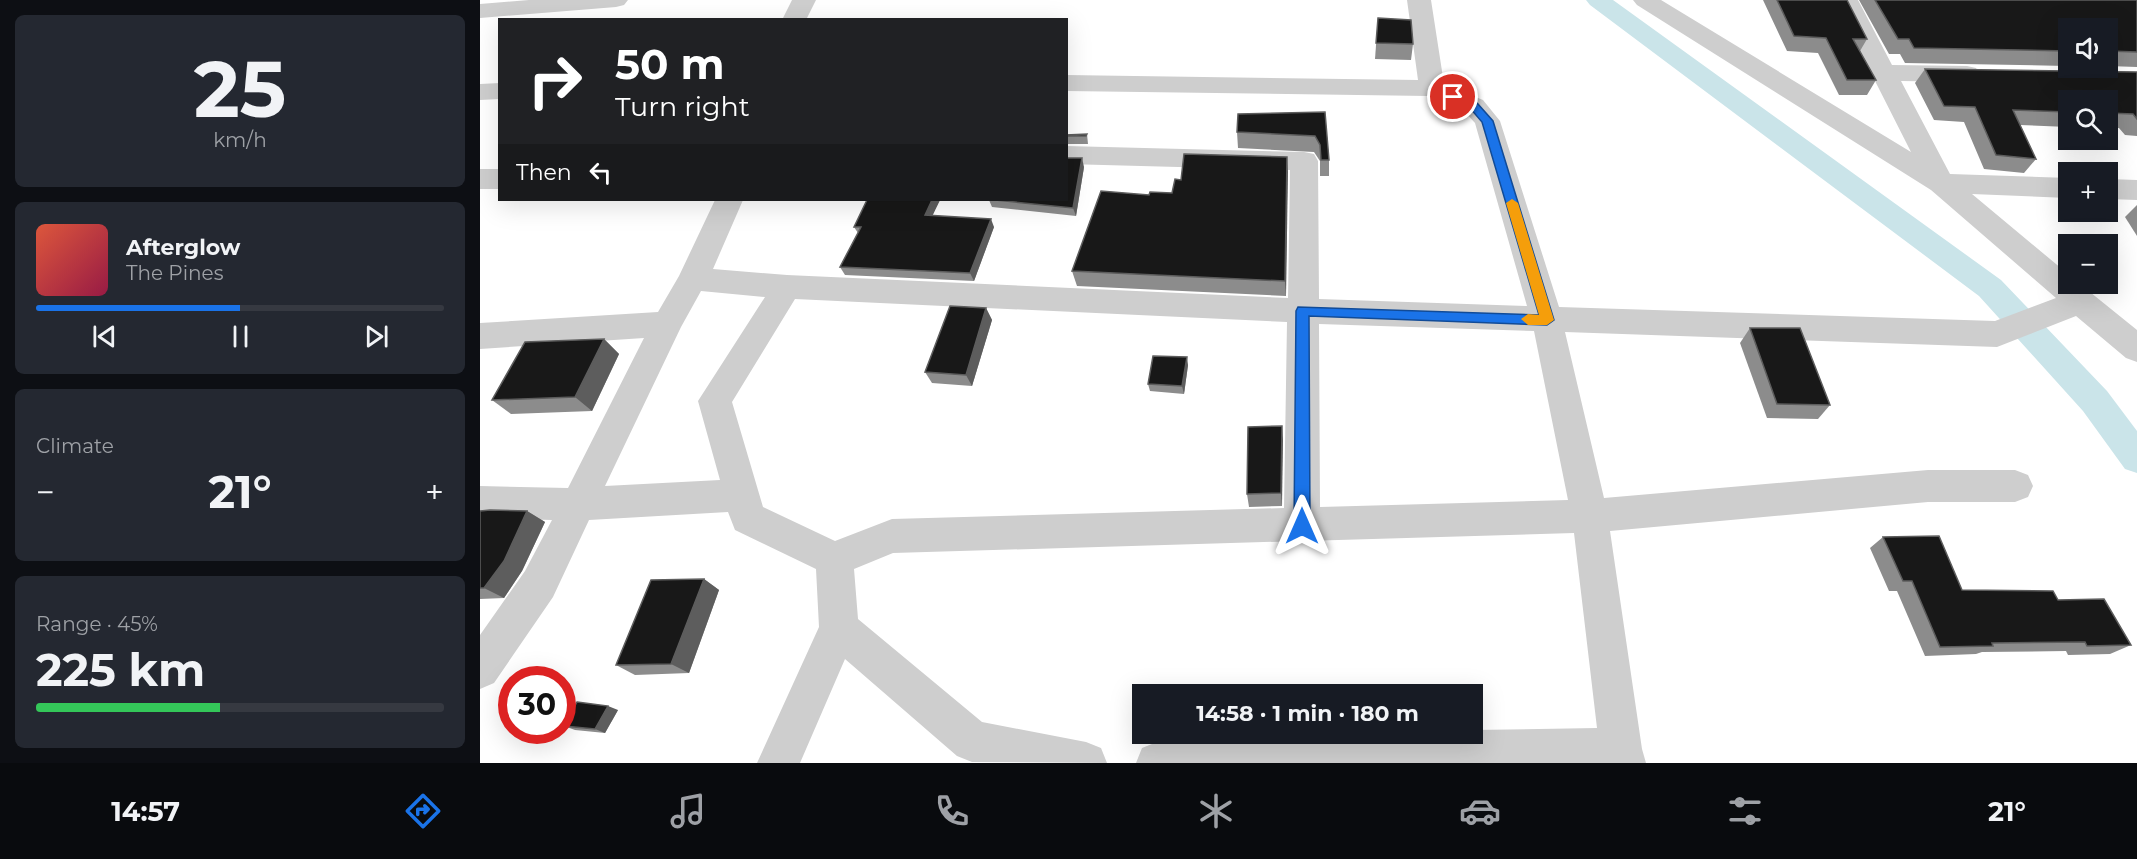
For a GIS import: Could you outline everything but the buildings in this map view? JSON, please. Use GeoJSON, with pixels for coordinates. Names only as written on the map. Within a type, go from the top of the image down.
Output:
{"type":"FeatureCollection","features":[{"type":"Feature","properties":{"kind":"street"},"geometry":{"type":"LineString","coordinates":[[480,11],[616,0]]}},
{"type":"Feature","properties":{"kind":"street"},"geometry":{"type":"LineString","coordinates":[[795,18],[804,0]]}},
{"type":"Feature","properties":{"kind":"street"},"geometry":{"type":"LineString","coordinates":[[1419,0],[1432,88]]}},
{"type":"Feature","properties":{"kind":"street"},"geometry":{"type":"LineString","coordinates":[[1646,0],[1941,183],[2077,303],[2137,349]]}},
{"type":"Feature","properties":{"kind":"street"},"geometry":{"type":"LineString","coordinates":[[1846,0],[1941,183]]}},
{"type":"Feature","properties":{"kind":"street"},"geometry":{"type":"LineString","coordinates":[[1885,73],[1988,74]]}},
{"type":"Feature","properties":{"kind":"street"},"geometry":{"type":"LineString","coordinates":[[1068,83],[1432,88],[1474,106],[1487,121],[1547,320],[1590,516],[1623,756],[1215,754],[1157,763]]}},
{"type":"Feature","properties":{"kind":"street"},"geometry":{"type":"LineString","coordinates":[[480,92],[498,91]]}},
{"type":"Feature","properties":{"kind":"street"},"geometry":{"type":"LineString","coordinates":[[1068,155],[1304,161],[1302,526]]}},
{"type":"Feature","properties":{"kind":"street"},"geometry":{"type":"LineString","coordinates":[[480,179],[498,179]]}},
{"type":"Feature","properties":{"kind":"street"},"geometry":{"type":"LineString","coordinates":[[1941,183],[2058,188]]}},
{"type":"Feature","properties":{"kind":"street"},"geometry":{"type":"LineString","coordinates":[[2118,189],[2137,190]]}},
{"type":"Feature","properties":{"kind":"street"},"geometry":{"type":"LineString","coordinates":[[480,669],[539,584],[667,324],[693,279],[729,201]]}},
{"type":"Feature","properties":{"kind":"street"},"geometry":{"type":"LineString","coordinates":[[693,279],[787,287],[1303,311],[1997,334],[2077,303]]}},
{"type":"Feature","properties":{"kind":"street"},"geometry":{"type":"LineString","coordinates":[[787,287],[715,401],[748,518],[834,559],[892,536],[1590,516],[1928,486],[2015,486]]}},
{"type":"Feature","properties":{"kind":"street"},"geometry":{"type":"LineString","coordinates":[[483,340],[667,324]]}},
{"type":"Feature","properties":{"kind":"street"},"geometry":{"type":"LineString","coordinates":[[480,502],[579,504],[742,495]]}},
{"type":"Feature","properties":{"kind":"street"},"geometry":{"type":"LineString","coordinates":[[778,763],[839,628],[834,559]]}},
{"type":"Feature","properties":{"kind":"street"},"geometry":{"type":"LineString","coordinates":[[839,628],[970,752],[1086,763]]}},
{"type":"Feature","properties":{"kind":"waterway"},"geometry":{"type":"LineString","coordinates":[[1598,0],[1990,288],[2095,401],[2137,458]]}},
{"type":"Feature","properties":{"kind":"slow traffic"},"geometry":{"type":"LineString","coordinates":[[1512,203],[1547,320],[1528,319]]}},
{"type":"Feature","properties":{"kind":"route"},"geometry":{"type":"LineString","coordinates":[[1302,526],[1303,311],[1547,320],[1487,121],[1474,106],[1453,97]]}}]}
